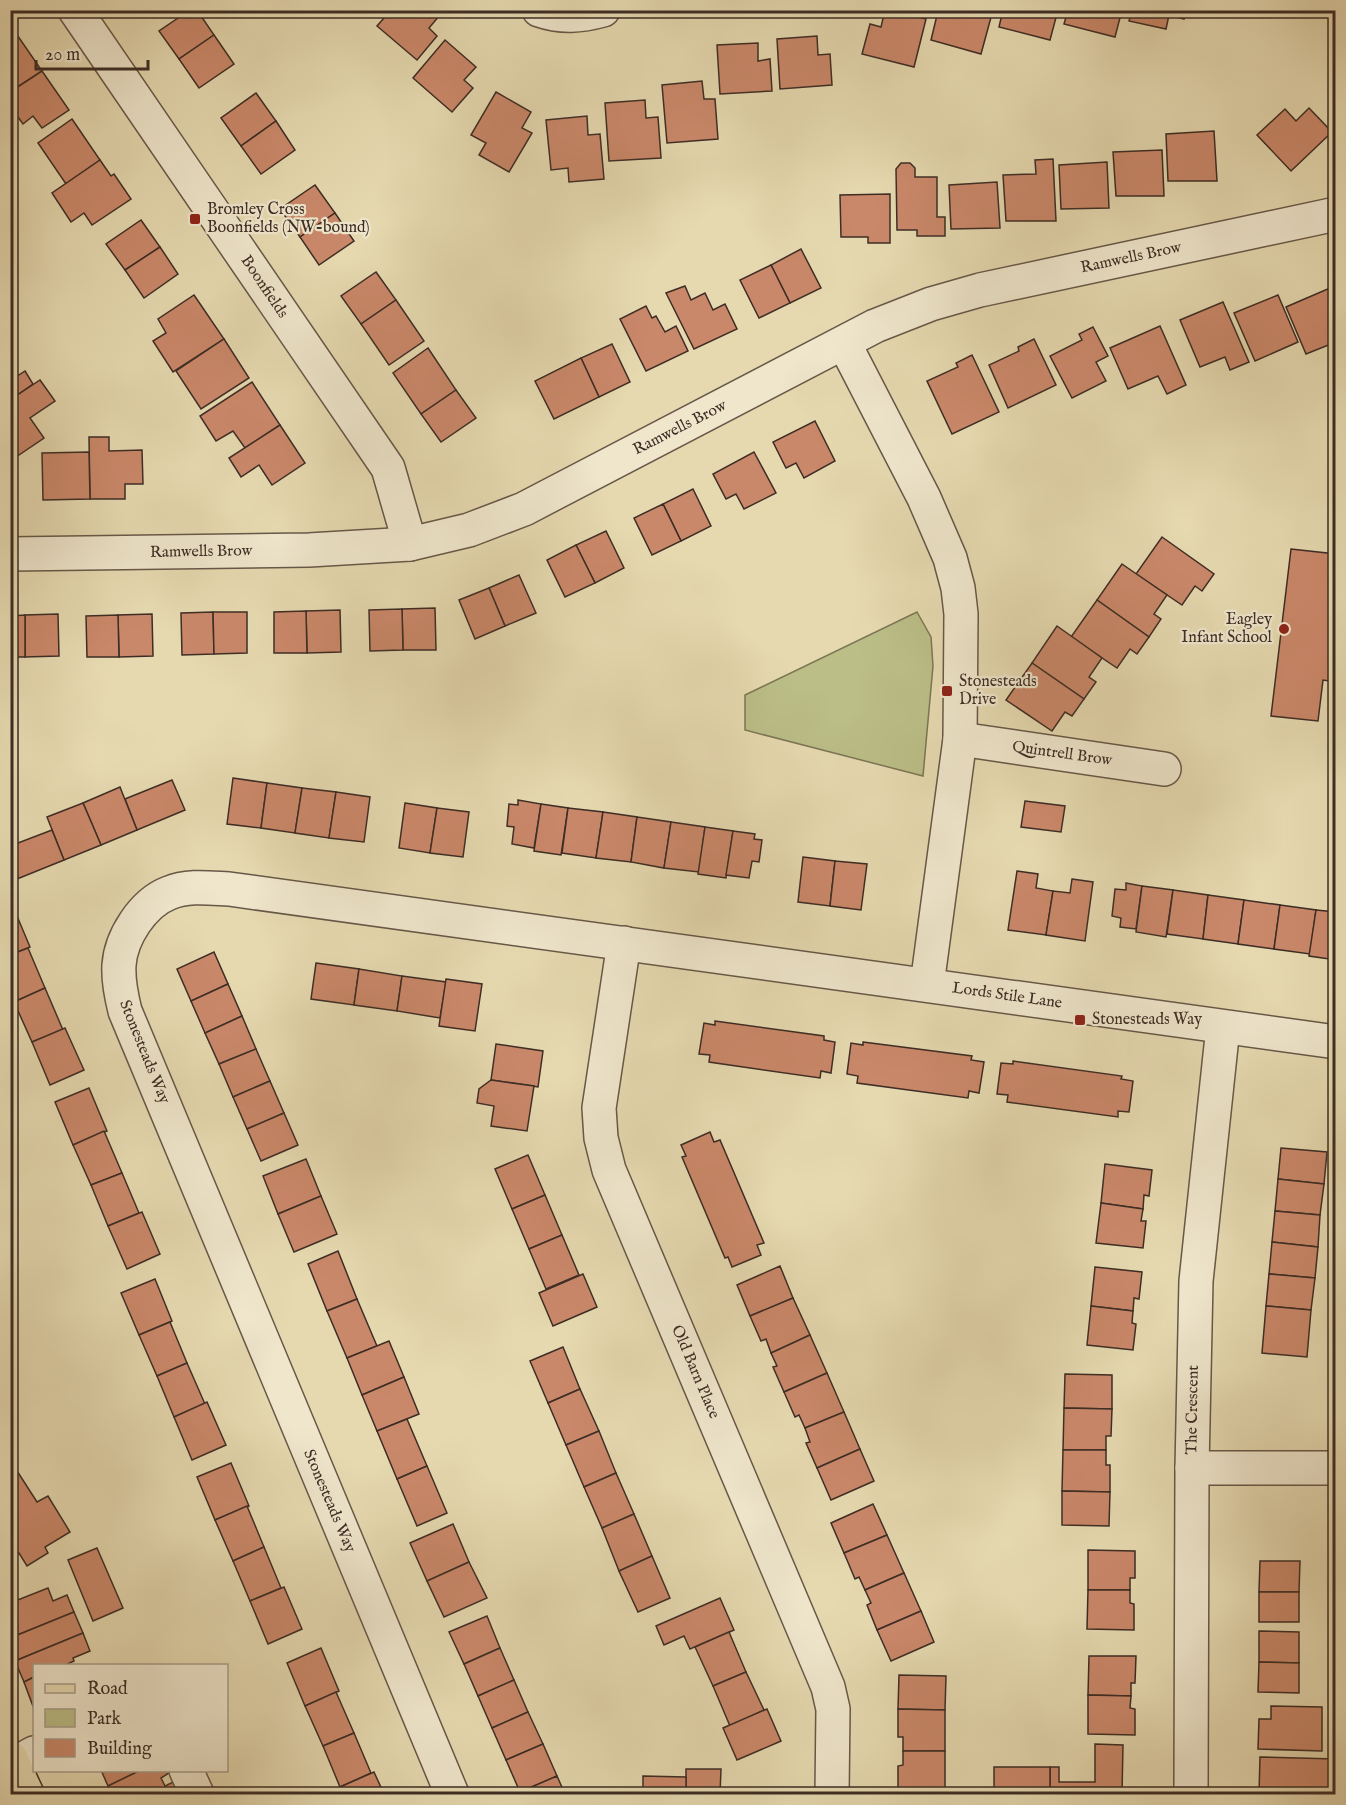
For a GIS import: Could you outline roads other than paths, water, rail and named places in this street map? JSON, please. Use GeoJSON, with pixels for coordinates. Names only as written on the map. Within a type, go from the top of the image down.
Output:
{"type":"FeatureCollection","features":[{"type":"Feature","properties":{"kind":"main road"},"geometry":{"type":"LineString","coordinates":[[20,1758],[27,1794]]}},
{"type":"Feature","properties":{"kind":"street","name":"Boonfields"},"geometry":{"type":"LineString","coordinates":[[75,10],[388,468],[410,544]]}},
{"type":"Feature","properties":{"kind":"street"},"geometry":{"type":"LineString","coordinates":[[539,10],[552,15],[578,16],[603,10]]}},
{"type":"Feature","properties":{"kind":"street","name":"Ramwells Brow"},"geometry":{"type":"LineString","coordinates":[[10,554],[309,550],[410,544],[469,530],[524,508],[875,326],[931,304],[980,290],[1335,214]]}},
{"type":"Feature","properties":{"kind":"street"},"geometry":{"type":"LineString","coordinates":[[844,344],[924,498],[950,558],[958,588],[960,739],[927,985]]}},
{"type":"Feature","properties":{"kind":"street","name":"Quintrell Brow"},"geometry":{"type":"LineString","coordinates":[[960,739],[1164,769]]}},
{"type":"Feature","properties":{"kind":"street","name":"Stonesteads Way"},"geometry":{"type":"LineString","coordinates":[[452,1794],[125,1011],[119,987],[119,963],[128,934],[146,909],[169,893],[195,887],[240,891],[927,985]]}},
{"type":"Feature","properties":{"kind":"street","name":"Old Barn Place"},"geometry":{"type":"LineString","coordinates":[[624,943],[599,1108],[601,1138],[609,1170],[828,1687],[833,1709],[832,1794]]}},
{"type":"Feature","properties":{"kind":"street","name":"Lords Stile Lane"},"geometry":{"type":"LineString","coordinates":[[927,985],[1335,1042]]}},
{"type":"Feature","properties":{"kind":"street","name":"The Crescent"},"geometry":{"type":"LineString","coordinates":[[1191,1794],[1192,1468],[1196,1281],[1223,1027]]}},
{"type":"Feature","properties":{"kind":"street"},"geometry":{"type":"LineString","coordinates":[[1192,1468],[1335,1468]]}},
{"type":"Feature","properties":{"kind":"street"},"geometry":{"type":"LineString","coordinates":[[187,1772],[198,1794]]}},
{"type":"Feature","properties":{"kind":"place","name":"Bromley Cross Boonfields (NW-bound)"},"geometry":{"type":"Point","coordinates":[195,219]}},
{"type":"Feature","properties":{"kind":"place","name":"Eagley Infant School"},"geometry":{"type":"Point","coordinates":[1284,629]}},
{"type":"Feature","properties":{"kind":"place","name":"Stonesteads Drive"},"geometry":{"type":"Point","coordinates":[947,691]}},
{"type":"Feature","properties":{"kind":"place","name":"Stonesteads Way"},"geometry":{"type":"Point","coordinates":[1080,1020]}}]}
